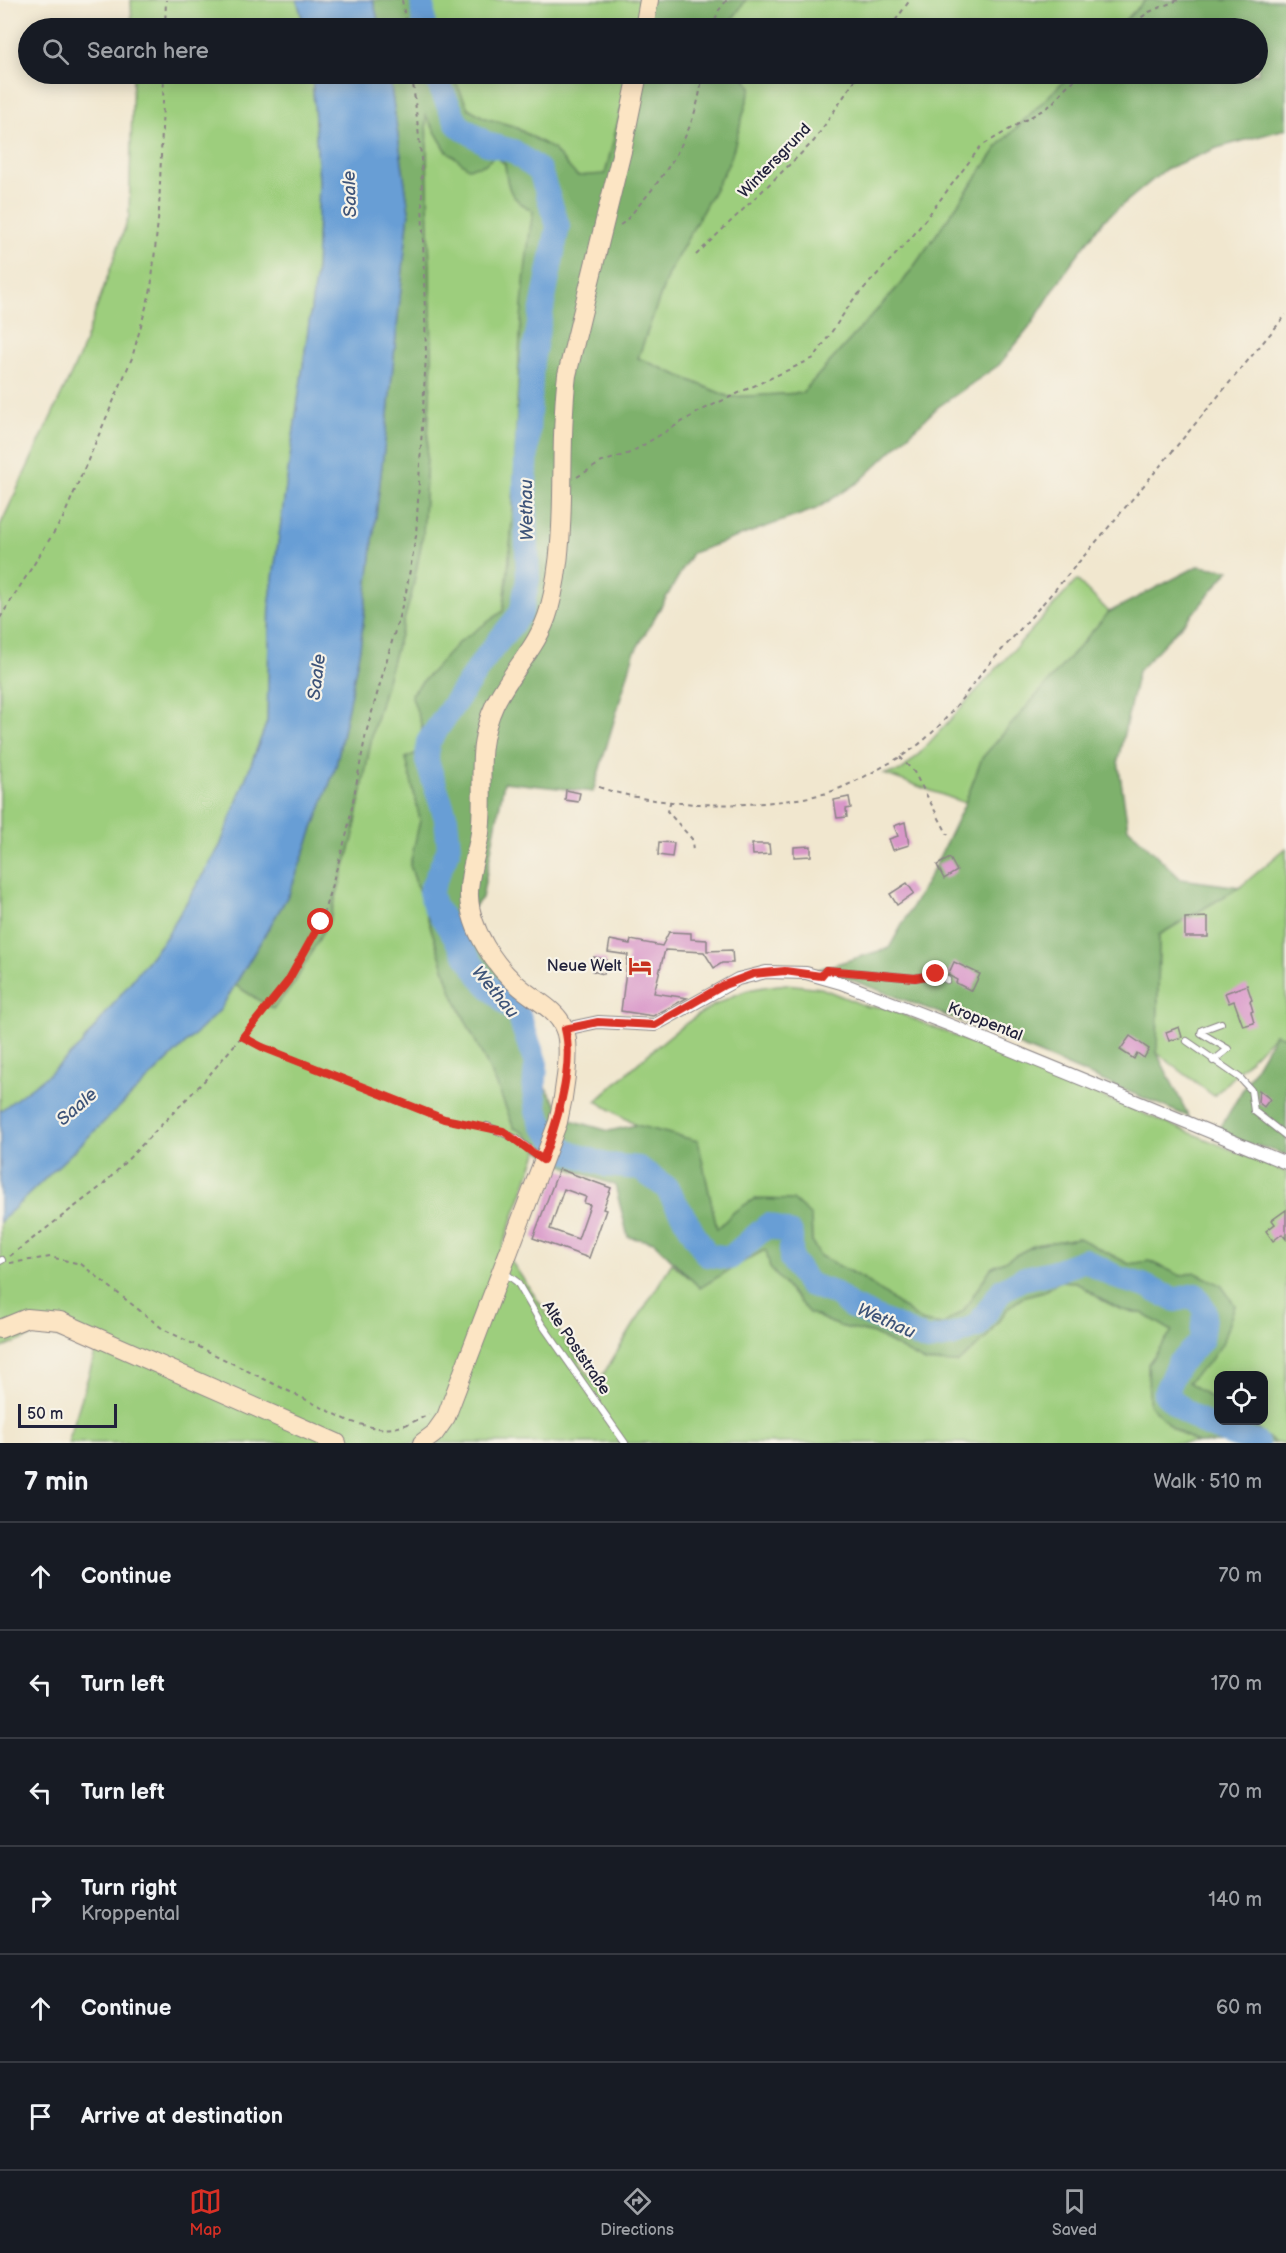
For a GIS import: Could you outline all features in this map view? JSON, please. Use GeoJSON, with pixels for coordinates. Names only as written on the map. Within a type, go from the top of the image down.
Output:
{"type":"FeatureCollection","features":[{"type":"Feature","properties":{"kind":"main road"},"geometry":{"type":"LineString","coordinates":[[646,18],[649,0]]}},
{"type":"Feature","properties":{"kind":"main road"},"geometry":{"type":"LineString","coordinates":[[422,1443],[440,1426],[452,1401],[562,1105],[566,1038],[558,1018],[517,985],[493,957],[472,919],[468,888],[480,833],[479,769],[484,735],[495,703],[545,622],[559,556],[564,483],[563,407],[567,375],[623,147],[636,84]]}},
{"type":"Feature","properties":{"kind":"main road"},"geometry":{"type":"LineString","coordinates":[[0,1329],[27,1318],[60,1321],[337,1443]]}},
{"type":"Feature","properties":{"kind":"street","name":"Kroppental"},"geometry":{"type":"LineString","coordinates":[[566,1038],[598,1022],[655,1025],[724,985],[753,974],[785,971],[821,976],[960,1029],[1286,1163]]}},
{"type":"Feature","properties":{"kind":"lane"},"geometry":{"type":"LineString","coordinates":[[821,976],[826,970],[915,978],[936,974],[947,980]]}},
{"type":"Feature","properties":{"kind":"lane"},"geometry":{"type":"LineString","coordinates":[[1214,1061],[1228,1049],[1200,1033],[1202,1030],[1221,1023]]}},
{"type":"Feature","properties":{"kind":"lane"},"geometry":{"type":"LineString","coordinates":[[1187,1041],[1246,1084],[1251,1090],[1254,1111],[1286,1136]]}},
{"type":"Feature","properties":{"kind":"lane"},"geometry":{"type":"LineString","coordinates":[[487,1126],[545,1155]]}},
{"type":"Feature","properties":{"kind":"lane","name":"Alte Poststraße"},"geometry":{"type":"LineString","coordinates":[[501,1271],[518,1282],[552,1340],[625,1443]]}},
{"type":"Feature","properties":{"kind":"path"},"geometry":{"type":"LineString","coordinates":[[165,18],[166,0]]}},
{"type":"Feature","properties":{"kind":"path"},"geometry":{"type":"LineString","coordinates":[[402,0],[405,18]]}},
{"type":"Feature","properties":{"kind":"path"},"geometry":{"type":"LineString","coordinates":[[716,18],[727,0]]}},
{"type":"Feature","properties":{"kind":"path"},"geometry":{"type":"LineString","coordinates":[[897,18],[910,0]]}},
{"type":"Feature","properties":{"kind":"path"},"geometry":{"type":"LineString","coordinates":[[1140,18],[1178,0]]}},
{"type":"Feature","properties":{"kind":"path"},"geometry":{"type":"LineString","coordinates":[[0,618],[63,518],[132,358],[151,289],[159,211],[164,84]]}},
{"type":"Feature","properties":{"kind":"path"},"geometry":{"type":"LineString","coordinates":[[1,1260],[103,1185],[243,1037],[288,981],[321,922],[348,833],[366,733],[406,592],[416,536],[426,355],[421,155],[413,84]]}},
{"type":"Feature","properties":{"kind":"path"},"geometry":{"type":"LineString","coordinates":[[621,225],[648,194],[685,137],[699,104],[701,84]]}},
{"type":"Feature","properties":{"kind":"path","name":"Wintersgrund"},"geometry":{"type":"LineString","coordinates":[[696,255],[814,141],[852,84]]}},
{"type":"Feature","properties":{"kind":"path"},"geometry":{"type":"LineString","coordinates":[[564,483],[570,482],[602,462],[630,453],[700,411],[814,358],[853,300],[912,237],[981,146],[1052,105],[1070,84]]}},
{"type":"Feature","properties":{"kind":"path"},"geometry":{"type":"LineString","coordinates":[[599,787],[622,796],[671,801],[752,804],[825,793],[900,757],[939,728],[996,656],[1055,591],[1286,315]]}},
{"type":"Feature","properties":{"kind":"path"},"geometry":{"type":"LineString","coordinates":[[900,757],[914,772],[948,835]]}},
{"type":"Feature","properties":{"kind":"path"},"geometry":{"type":"LineString","coordinates":[[671,801],[667,811],[692,839],[693,853]]}},
{"type":"Feature","properties":{"kind":"path"},"geometry":{"type":"LineString","coordinates":[[243,1037],[436,1116],[487,1126]]}},
{"type":"Feature","properties":{"kind":"path"},"geometry":{"type":"LineString","coordinates":[[1,1260],[11,1263],[50,1257],[81,1264],[163,1329],[349,1421],[375,1429],[402,1428],[452,1401]]}},
{"type":"Feature","properties":{"kind":"green space"},"geometry":{"type":"Polygon","coordinates":[[[131,0],[297,0],[302,18],[132,18],[131,0]]]}},
{"type":"Feature","properties":{"kind":"green space"},"geometry":{"type":"Polygon","coordinates":[[[373,0],[433,0],[434,18],[378,18],[373,0]]]}},
{"type":"Feature","properties":{"kind":"green space"},"geometry":{"type":"Polygon","coordinates":[[[433,0],[649,0],[644,18],[434,18],[433,0]]]}},
{"type":"Feature","properties":{"kind":"green space"},"geometry":{"type":"Polygon","coordinates":[[[649,0],[746,0],[733,18],[644,18],[649,0]]]}},
{"type":"Feature","properties":{"kind":"green space"},"geometry":{"type":"Polygon","coordinates":[[[746,0],[1146,0],[1127,18],[733,18],[746,0]]]}},
{"type":"Feature","properties":{"kind":"green space"},"geometry":{"type":"Polygon","coordinates":[[[1146,0],[1286,0],[1286,129],[1217,148],[1166,169],[1103,221],[1069,266],[1029,328],[999,365],[938,407],[859,482],[816,509],[692,553],[634,653],[593,792],[504,782],[482,898],[466,916],[520,998],[547,1090],[567,1119],[609,1131],[636,1125],[698,1141],[717,1229],[735,1211],[754,1199],[793,1200],[811,1216],[812,1242],[820,1256],[864,1279],[923,1322],[942,1325],[963,1311],[991,1268],[1035,1245],[1079,1238],[1129,1264],[1150,1261],[1181,1276],[1194,1272],[1221,1285],[1235,1305],[1222,1344],[1210,1361],[1188,1382],[1214,1400],[1214,1425],[1251,1425],[1275,1443],[1197,1443],[1172,1428],[1149,1404],[1148,1364],[1172,1331],[1142,1313],[1122,1310],[1102,1300],[1076,1282],[1060,1281],[1044,1291],[1025,1296],[1008,1308],[986,1338],[958,1363],[925,1362],[874,1334],[839,1326],[809,1313],[770,1268],[766,1250],[700,1288],[654,1242],[628,1237],[615,1185],[554,1161],[538,1149],[526,1135],[514,1128],[496,1083],[453,995],[410,865],[420,820],[406,758],[419,752],[422,727],[411,694],[458,643],[503,611],[513,512],[522,311],[533,211],[519,202],[511,192],[505,164],[495,156],[484,165],[468,168],[446,150],[426,116],[432,356],[423,535],[412,592],[373,730],[353,838],[329,921],[294,984],[273,1009],[235,985],[289,894],[336,766],[360,648],[387,424],[409,211],[390,84],[457,84],[468,108],[485,118],[513,126],[553,149],[577,176],[605,174],[628,84],[749,84],[751,87],[730,161],[668,274],[638,358],[729,397],[802,393],[905,279],[1000,144],[1061,84],[1268,84],[1268,18],[1127,18],[1146,0]]]}},
{"type":"Feature","properties":{"kind":"green space"},"geometry":{"type":"Polygon","coordinates":[[[133,84],[313,84],[319,181],[316,273],[270,600],[267,722],[220,846],[166,937],[81,1045],[48,1075],[0,1111],[0,526],[80,355],[129,216],[133,84]]]}},
{"type":"Feature","properties":{"kind":"green space"},"geometry":{"type":"Polygon","coordinates":[[[457,84],[628,84],[605,175],[576,176],[553,149],[513,126],[484,118],[468,108],[457,84]]]}},
{"type":"Feature","properties":{"kind":"green space"},"geometry":{"type":"Polygon","coordinates":[[[749,84],[1061,84],[1000,144],[905,279],[802,393],[729,397],[638,358],[668,274],[730,161],[751,87],[749,84]]]}},
{"type":"Feature","properties":{"kind":"green space"},"geometry":{"type":"Polygon","coordinates":[[[426,115],[446,150],[495,156],[505,164],[511,192],[526,207],[534,211],[522,311],[513,512],[503,612],[458,643],[422,727],[419,752],[406,758],[421,820],[410,865],[453,995],[496,1083],[514,1128],[527,1133],[538,1150],[502,1248],[596,1386],[672,1263],[700,1287],[767,1250],[770,1268],[809,1313],[839,1326],[874,1334],[925,1362],[986,1338],[1008,1308],[1025,1296],[1044,1291],[1060,1281],[1076,1282],[1102,1300],[1122,1310],[1142,1313],[1173,1331],[1148,1364],[1172,1428],[1197,1443],[68,1443],[97,1347],[42,1332],[0,1349],[0,1222],[220,1010],[235,985],[273,1009],[329,921],[353,838],[373,730],[412,592],[423,535],[432,356],[426,115]]]}},
{"type":"Feature","properties":{"kind":"green space"},"geometry":{"type":"Polygon","coordinates":[[[1198,566],[1229,570],[1197,609],[1138,671],[1118,760],[1128,828],[1181,879],[1240,887],[1159,935],[1157,1053],[1189,1117],[963,1022],[823,969],[813,971],[889,948],[933,870],[965,803],[982,758],[1109,612],[1198,566]]]}},
{"type":"Feature","properties":{"kind":"green space"},"geometry":{"type":"Polygon","coordinates":[[[1077,580],[1109,612],[983,758],[965,803],[884,774],[901,771],[920,753],[1077,580]]]}},
{"type":"Feature","properties":{"kind":"green space"},"geometry":{"type":"Polygon","coordinates":[[[1286,848],[1286,1037],[1275,1034],[1214,1096],[1157,1053],[1159,935],[1240,887],[1286,848]]]}},
{"type":"Feature","properties":{"kind":"green space"},"geometry":{"type":"Polygon","coordinates":[[[786,984],[821,988],[868,1007],[884,1007],[1286,1172],[1286,1443],[1275,1443],[1251,1425],[1268,1425],[1268,1371],[1214,1371],[1214,1400],[1188,1382],[1218,1348],[1235,1305],[1221,1285],[1194,1272],[1181,1276],[1150,1261],[1129,1264],[1079,1238],[1035,1245],[991,1268],[963,1311],[943,1325],[923,1322],[864,1279],[820,1256],[812,1242],[811,1216],[735,1211],[717,1230],[698,1141],[636,1125],[596,1101],[684,1025],[724,1000],[745,991],[786,984]]]}},
{"type":"Feature","properties":{"kind":"green space"},"geometry":{"type":"Polygon","coordinates":[[[1275,1034],[1286,1037],[1286,1155],[1271,1149],[1215,1137],[1275,1034]]]}},
{"type":"Feature","properties":{"kind":"water"},"geometry":{"type":"Polygon","coordinates":[[[297,0],[373,0],[378,18],[302,18],[297,0]]]}},
{"type":"Feature","properties":{"kind":"water","name":"Saale"},"geometry":{"type":"Polygon","coordinates":[[[313,84],[390,84],[409,211],[387,424],[360,648],[336,766],[289,894],[220,1010],[0,1222],[0,1111],[48,1075],[81,1045],[166,937],[220,846],[267,722],[270,600],[316,273],[319,181],[313,84]]]}},
{"type":"Feature","properties":{"kind":"building"},"geometry":{"type":"Polygon","coordinates":[[[566,790],[580,793],[578,802],[565,800],[566,790]]]}},
{"type":"Feature","properties":{"kind":"building"},"geometry":{"type":"Polygon","coordinates":[[[849,797],[851,808],[846,809],[847,817],[837,818],[834,800],[849,797]]]}},
{"type":"Feature","properties":{"kind":"building"},"geometry":{"type":"Polygon","coordinates":[[[905,822],[909,845],[893,850],[889,839],[898,836],[894,826],[905,822]]]}},
{"type":"Feature","properties":{"kind":"building"},"geometry":{"type":"Polygon","coordinates":[[[659,842],[674,843],[672,857],[658,855],[659,842]]]}},
{"type":"Feature","properties":{"kind":"building"},"geometry":{"type":"Polygon","coordinates":[[[752,844],[769,844],[770,854],[753,855],[752,844]]]}},
{"type":"Feature","properties":{"kind":"building"},"geometry":{"type":"Polygon","coordinates":[[[811,846],[811,856],[794,857],[794,847],[811,846]]]}},
{"type":"Feature","properties":{"kind":"building"},"geometry":{"type":"Polygon","coordinates":[[[950,858],[957,871],[944,879],[937,865],[950,858]]]}},
{"type":"Feature","properties":{"kind":"building"},"geometry":{"type":"Polygon","coordinates":[[[907,883],[914,893],[897,905],[890,894],[907,883]]]}},
{"type":"Feature","properties":{"kind":"building"},"geometry":{"type":"Polygon","coordinates":[[[1208,917],[1208,937],[1185,937],[1185,918],[1208,917]]]}},
{"type":"Feature","properties":{"kind":"building"},"geometry":{"type":"Polygon","coordinates":[[[669,932],[691,933],[691,939],[707,940],[707,951],[732,950],[733,963],[722,963],[714,968],[704,952],[665,950],[654,993],[687,998],[653,1016],[621,1011],[628,955],[608,952],[610,940],[630,944],[631,940],[662,946],[669,932]]]}},
{"type":"Feature","properties":{"kind":"building"},"geometry":{"type":"Polygon","coordinates":[[[594,957],[607,960],[604,974],[592,971],[594,957]]]}},
{"type":"Feature","properties":{"kind":"building"},"geometry":{"type":"Polygon","coordinates":[[[954,962],[980,974],[972,991],[956,983],[957,980],[948,975],[954,962]]]}},
{"type":"Feature","properties":{"kind":"building"},"geometry":{"type":"Polygon","coordinates":[[[1247,985],[1252,1000],[1250,1001],[1254,1023],[1243,1026],[1234,1001],[1229,1003],[1225,993],[1247,985]]]}},
{"type":"Feature","properties":{"kind":"building"},"geometry":{"type":"Polygon","coordinates":[[[1179,1027],[1182,1037],[1169,1041],[1166,1032],[1179,1027]]]}},
{"type":"Feature","properties":{"kind":"building"},"geometry":{"type":"Polygon","coordinates":[[[1130,1036],[1149,1049],[1144,1058],[1137,1053],[1134,1059],[1120,1050],[1130,1036]]]}},
{"type":"Feature","properties":{"kind":"building"},"geometry":{"type":"Polygon","coordinates":[[[1259,1090],[1270,1099],[1264,1107],[1258,1102],[1259,1090]]]}},
{"type":"Feature","properties":{"kind":"building"},"geometry":{"type":"Polygon","coordinates":[[[559,1169],[611,1188],[603,1209],[606,1210],[589,1258],[533,1238],[559,1169]],[[564,1189],[550,1229],[578,1239],[590,1205],[584,1203],[586,1197],[564,1189]]]}},
{"type":"Feature","properties":{"kind":"building"},"geometry":{"type":"Polygon","coordinates":[[[1286,1210],[1286,1239],[1282,1234],[1273,1241],[1266,1231],[1275,1224],[1272,1220],[1286,1210]]]}},
{"type":"Feature","properties":{"kind":"waterway","name":"Wethau"},"geometry":{"type":"LineString","coordinates":[[422,0],[423,18]]}},
{"type":"Feature","properties":{"kind":"waterway","name":"Wethau"},"geometry":{"type":"LineString","coordinates":[[439,84],[458,125],[487,144],[513,151],[540,171],[558,226],[532,361],[525,484],[528,579],[521,613],[488,654],[428,742],[427,761],[446,818],[449,848],[430,892],[434,905],[482,979],[519,1016],[536,1064],[534,1092],[542,1124],[565,1151],[606,1165],[639,1168],[666,1187],[707,1255],[730,1258],[768,1225],[791,1234],[791,1259],[808,1284],[836,1294],[850,1306],[927,1340],[951,1336],[977,1326],[1002,1290],[1022,1279],[1055,1271],[1085,1260],[1118,1278],[1143,1285],[1175,1300],[1195,1295],[1205,1310],[1201,1341],[1178,1364],[1165,1393],[1176,1404],[1207,1425],[1257,1443]]}},
{"type":"Feature","properties":{"kind":"place","name":"Neue Welt"},"geometry":{"type":"Point","coordinates":[640,966]}},
{"type":"Feature","properties":{"kind":"route"},"geometry":{"type":"LineString","coordinates":[[321,922],[306,953],[288,981],[243,1037],[262,1047],[444,1119],[503,1131],[543,1160],[562,1105],[567,1041],[565,1029],[598,1022],[642,1027],[655,1025],[724,985],[753,974],[766,972],[785,971],[821,976],[826,970],[915,978],[936,974]]}}]}
